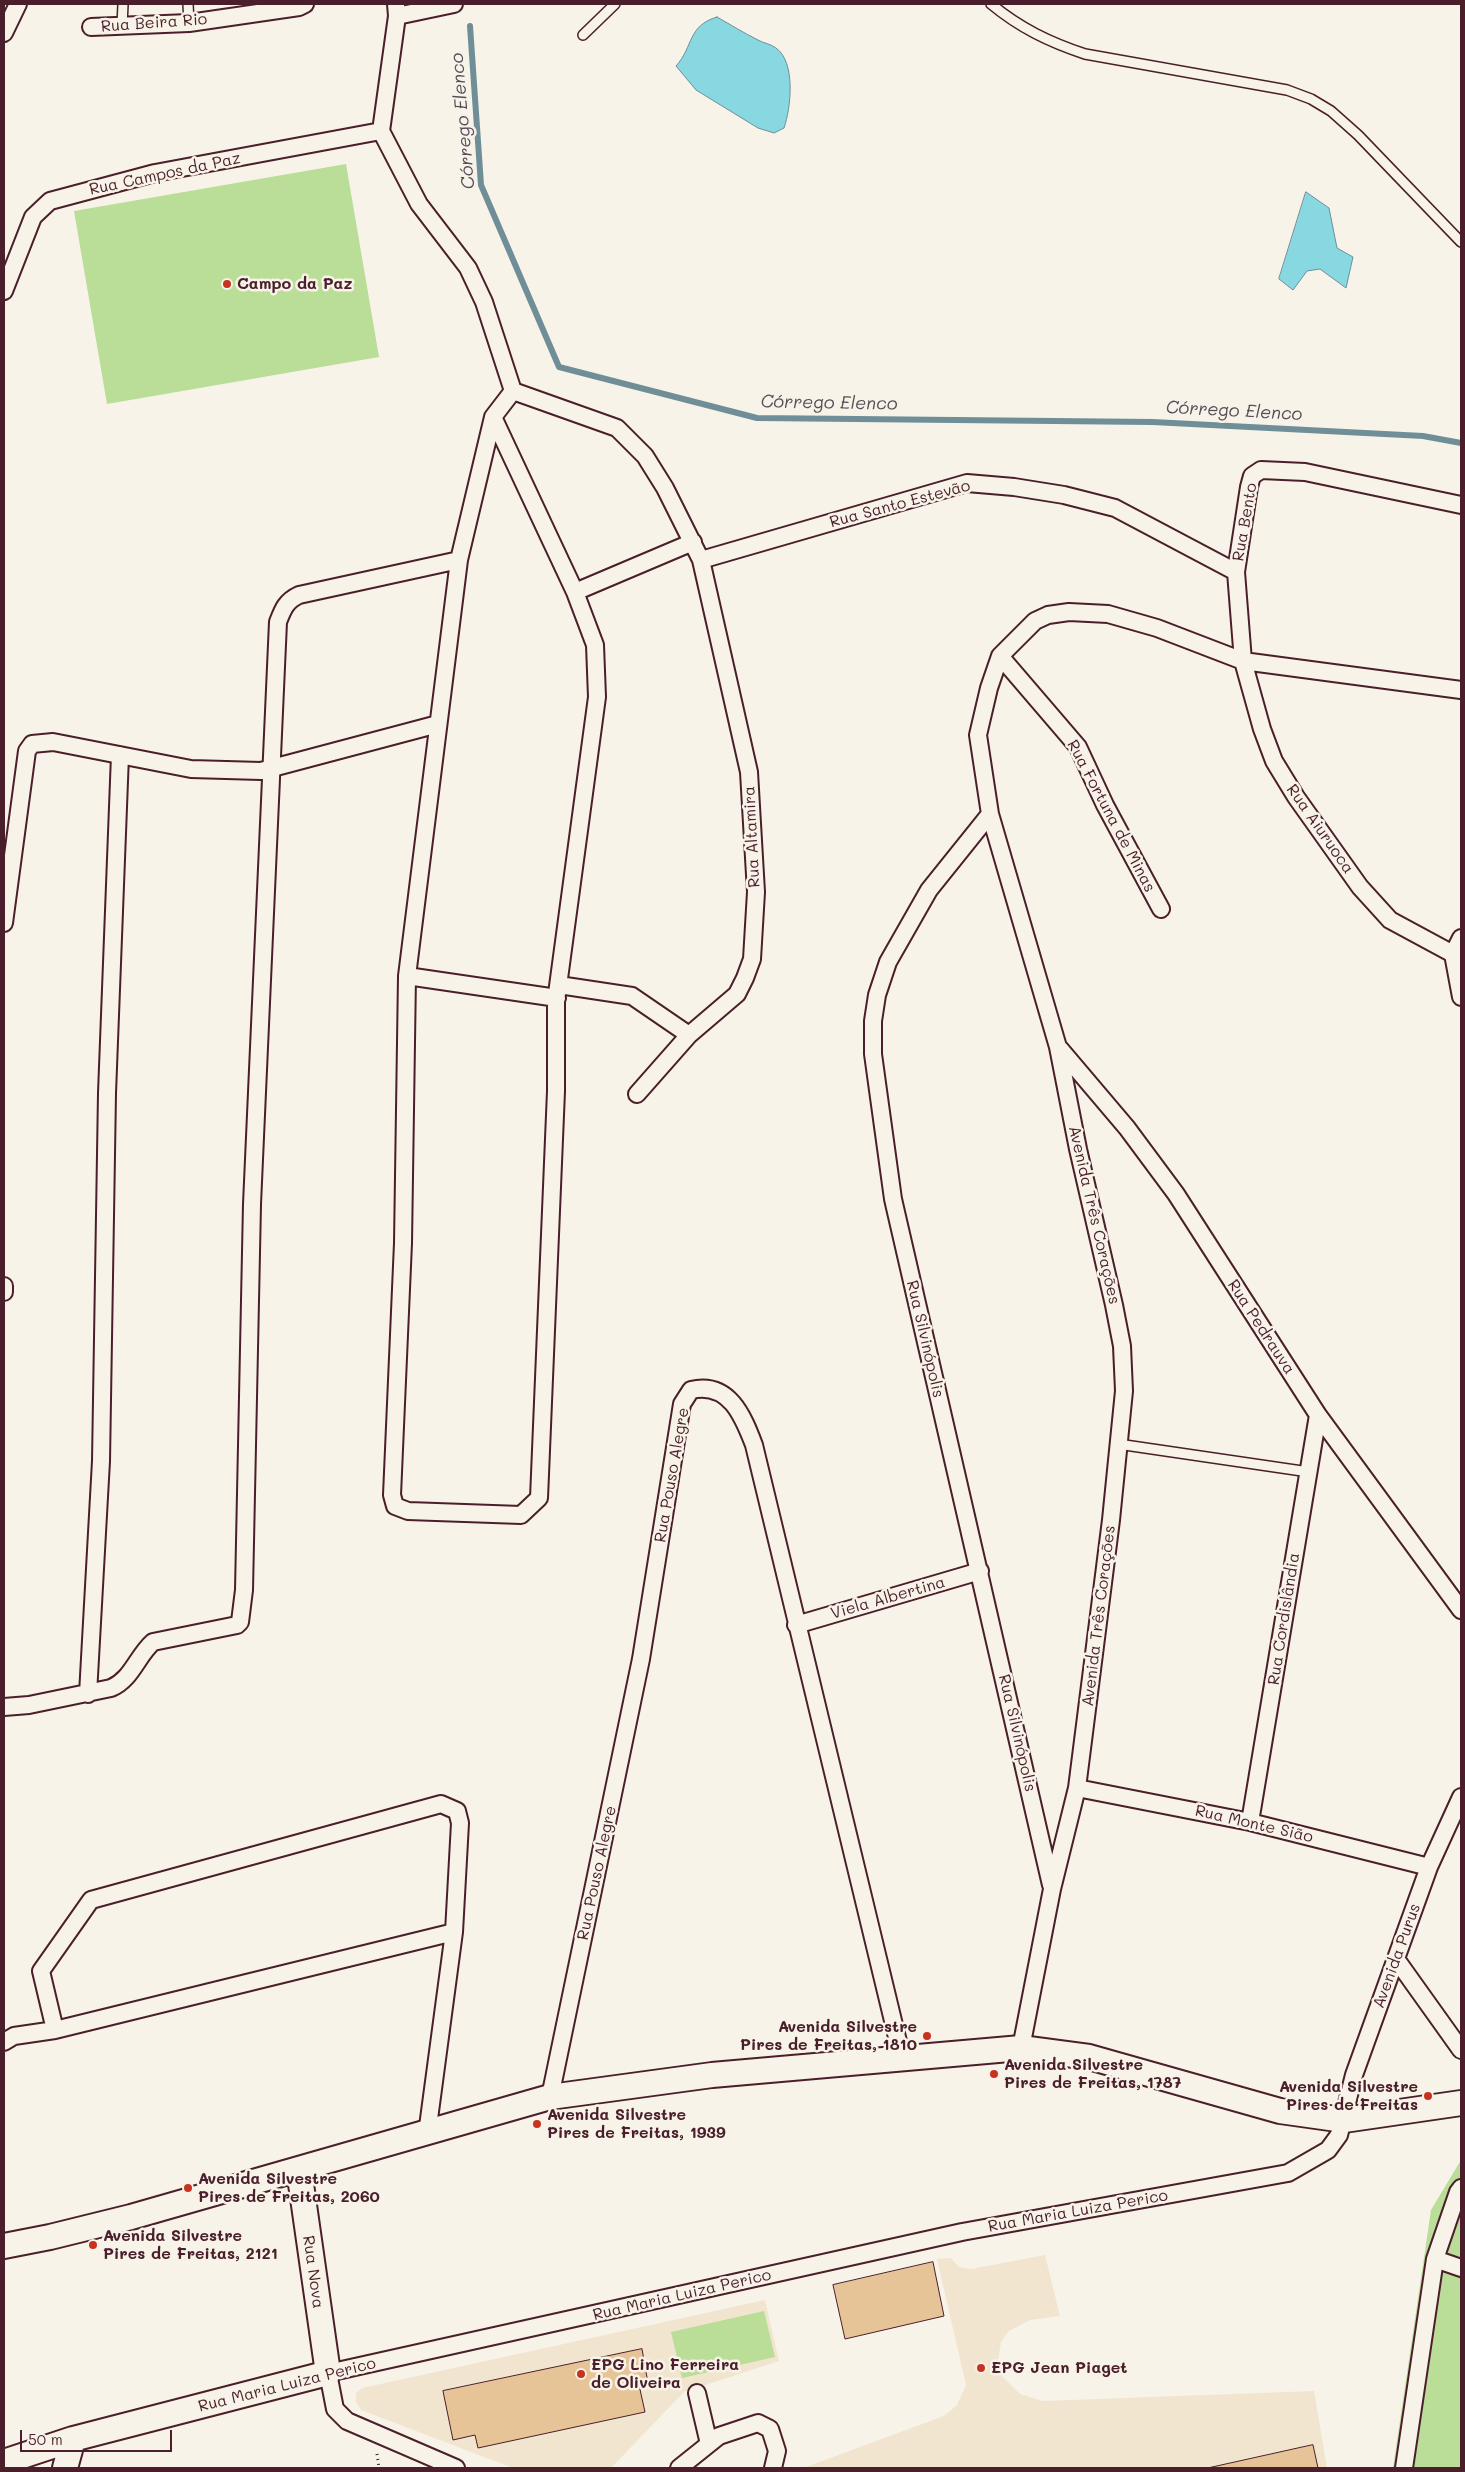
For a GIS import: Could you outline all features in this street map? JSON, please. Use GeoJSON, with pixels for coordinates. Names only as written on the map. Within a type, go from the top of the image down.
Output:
{"type":"FeatureCollection","features":[{"type":"Feature","properties":{"kind":"main road"},"geometry":{"type":"LineString","coordinates":[[4,2246],[122,2219],[427,2134],[550,2097],[712,2075],[1021,2048],[1089,2057],[1280,2112],[1344,2120],[1461,2103]]}},
{"type":"Feature","properties":{"kind":"main road","name":"Rua Nova"},"geometry":{"type":"LineString","coordinates":[[299,2170],[328,2373]]}},
{"type":"Feature","properties":{"kind":"main road","name":"Rua Maria Luiza Perico"},"geometry":{"type":"LineString","coordinates":[[4,2462],[73,2440],[328,2373]]}},
{"type":"Feature","properties":{"kind":"main road"},"geometry":{"type":"LineString","coordinates":[[65,2468],[73,2440]]}},
{"type":"Feature","properties":{"kind":"street"},"geometry":{"type":"LineString","coordinates":[[4,33],[18,4]]}},
{"type":"Feature","properties":{"kind":"street","name":"Rua Beira Rio"},"geometry":{"type":"LineString","coordinates":[[91,27],[189,23],[299,7],[306,4]]}},
{"type":"Feature","properties":{"kind":"street"},"geometry":{"type":"LineString","coordinates":[[454,4],[396,10],[382,130],[419,204],[468,268],[484,302],[513,391]]}},
{"type":"Feature","properties":{"kind":"street","name":"Rua Campos da Paz"},"geometry":{"type":"LineString","coordinates":[[4,291],[33,217],[50,201],[155,173],[382,130]]}},
{"type":"Feature","properties":{"kind":"street"},"geometry":{"type":"LineString","coordinates":[[493,417],[575,592],[595,644],[597,696],[558,991],[556,1091],[539,1498],[521,1515],[408,1511],[396,1506],[392,1495],[403,1243],[407,976],[459,560],[493,417],[513,391]]}},
{"type":"Feature","properties":{"kind":"street"},"geometry":{"type":"LineString","coordinates":[[513,391],[617,428],[645,456],[693,542],[575,592]]}},
{"type":"Feature","properties":{"kind":"street","name":"Rua Bento"},"geometry":{"type":"LineString","coordinates":[[1244,661],[1236,572],[1249,487],[1252,476],[1260,470],[1305,472],[1461,505]]}},
{"type":"Feature","properties":{"kind":"street","name":"Rua Santo Estevão"},"geometry":{"type":"LineString","coordinates":[[701,560],[967,483],[1039,491],[1115,508],[1236,572]]}},
{"type":"Feature","properties":{"kind":"street","name":"Rua Altamira"},"geometry":{"type":"LineString","coordinates":[[637,1094],[689,1035],[737,994],[752,959],[756,892],[748,772],[701,560],[693,542]]}},
{"type":"Feature","properties":{"kind":"street"},"geometry":{"type":"LineString","coordinates":[[4,1707],[29,1705],[88,1694],[122,1684],[144,1650],[153,1642],[237,1624],[241,1620],[244,1590],[252,1204],[278,622],[284,607],[290,599],[299,595],[459,560]]}},
{"type":"Feature","properties":{"kind":"street","name":"Avenida Três Corações"},"geometry":{"type":"LineString","coordinates":[[1021,2048],[1052,1889],[1077,1788],[1124,1391],[1122,1346],[1058,1047],[990,814],[978,734],[982,711],[1000,656],[1035,621],[1048,615],[1068,612],[1116,617],[1157,628],[1244,661],[1461,690]]}},
{"type":"Feature","properties":{"kind":"street","name":"Rua Fortuna de Minas"},"geometry":{"type":"LineString","coordinates":[[1000,656],[1078,747],[1105,805],[1161,909]]}},
{"type":"Feature","properties":{"kind":"street","name":"Rua Aiuruoca"},"geometry":{"type":"LineString","coordinates":[[1244,661],[1262,729],[1274,761],[1296,797],[1360,887],[1390,920],[1454,954]]}},
{"type":"Feature","properties":{"kind":"street"},"geometry":{"type":"LineString","coordinates":[[4,922],[27,751],[32,744],[53,742],[191,768],[261,771],[438,724]]}},
{"type":"Feature","properties":{"kind":"street"},"geometry":{"type":"LineString","coordinates":[[88,1694],[101,1461],[107,1093],[120,755]]}},
{"type":"Feature","properties":{"kind":"street","name":"Rua Silvinópolis"},"geometry":{"type":"LineString","coordinates":[[990,814],[948,864],[920,906],[888,962],[876,995],[872,1054],[893,1199],[1052,1889]]}},
{"type":"Feature","properties":{"kind":"street"},"geometry":{"type":"LineString","coordinates":[[1461,938],[1454,954],[1461,998]]}},
{"type":"Feature","properties":{"kind":"street"},"geometry":{"type":"LineString","coordinates":[[407,976],[558,991],[632,996],[689,1035]]}},
{"type":"Feature","properties":{"kind":"street","name":"Rua Pedrauva"},"geometry":{"type":"LineString","coordinates":[[1058,1047],[1127,1128],[1176,1194],[1318,1415],[1461,1610]]}},
{"type":"Feature","properties":{"kind":"street"},"geometry":{"type":"LineString","coordinates":[[4,1286],[4,1292]]}},
{"type":"Feature","properties":{"kind":"street","name":"Rua Pouso Alegre"},"geometry":{"type":"LineString","coordinates":[[550,2097],[641,1659],[682,1404],[691,1390],[704,1387],[719,1392],[733,1402],[745,1420],[754,1446],[902,2058]]}},
{"type":"Feature","properties":{"kind":"street","name":"Rua Cordislândia"},"geometry":{"type":"LineString","coordinates":[[1250,1822],[1318,1415]]}},
{"type":"Feature","properties":{"kind":"street","name":"Viela Albertina"},"geometry":{"type":"LineString","coordinates":[[796,1625],[980,1571]]}},
{"type":"Feature","properties":{"kind":"street","name":"Rua Monte Sião"},"geometry":{"type":"LineString","coordinates":[[1077,1788],[1250,1822],[1430,1867]]}},
{"type":"Feature","properties":{"kind":"street","name":"Avenida Purus"},"geometry":{"type":"LineString","coordinates":[[1344,2120],[1354,2075],[1396,1959],[1430,1867],[1457,1818],[1461,1797]]}},
{"type":"Feature","properties":{"kind":"street"},"geometry":{"type":"LineString","coordinates":[[54,2030],[41,1971],[91,1900],[441,1804],[457,1811],[460,1823],[454,1932],[427,2134]]}},
{"type":"Feature","properties":{"kind":"street"},"geometry":{"type":"LineString","coordinates":[[4,2042],[14,2036],[54,2030],[454,1932]]}},
{"type":"Feature","properties":{"kind":"street"},"geometry":{"type":"LineString","coordinates":[[1396,1959],[1461,2050]]}},
{"type":"Feature","properties":{"kind":"street","name":"Rua Maria Luiza Perico"},"geometry":{"type":"LineString","coordinates":[[328,2373],[962,2232],[1288,2173],[1328,2150],[1339,2135],[1344,2120]]}},
{"type":"Feature","properties":{"kind":"street"},"geometry":{"type":"LineString","coordinates":[[1404,2468],[1435,2259],[1461,2188]]}},
{"type":"Feature","properties":{"kind":"street"},"geometry":{"type":"LineString","coordinates":[[1435,2259],[1461,2268]]}},
{"type":"Feature","properties":{"kind":"street"},"geometry":{"type":"LineString","coordinates":[[328,2373],[335,2409],[347,2421],[456,2468]]}},
{"type":"Feature","properties":{"kind":"street"},"geometry":{"type":"LineString","coordinates":[[697,2393],[709,2444]]}},
{"type":"Feature","properties":{"kind":"street"},"geometry":{"type":"LineString","coordinates":[[680,2468],[719,2436],[758,2423],[770,2429],[778,2451],[773,2468]]}},
{"type":"Feature","properties":{"kind":"lane"},"geometry":{"type":"LineString","coordinates":[[122,26],[123,4]]}},
{"type":"Feature","properties":{"kind":"lane"},"geometry":{"type":"LineString","coordinates":[[188,4],[189,23]]}},
{"type":"Feature","properties":{"kind":"lane"},"geometry":{"type":"LineString","coordinates":[[583,35],[615,4]]}},
{"type":"Feature","properties":{"kind":"lane"},"geometry":{"type":"LineString","coordinates":[[990,4],[1032,33],[1054,44],[1085,54],[1287,90],[1311,99],[1331,111],[1358,136],[1461,242]]}},
{"type":"Feature","properties":{"kind":"lane"},"geometry":{"type":"LineString","coordinates":[[1118,1444],[1309,1472]]}},
{"type":"Feature","properties":{"kind":"shaded area","name":"EPG Jean Piaget"},"geometry":{"type":"Polygon","coordinates":[[[1045,2255],[1060,2316],[1030,2320],[1009,2331],[1001,2342],[998,2361],[1002,2376],[1020,2394],[1043,2401],[1314,2391],[1327,2468],[803,2468],[944,2416],[957,2405],[966,2385],[937,2259],[951,2258],[959,2267],[971,2269],[1045,2255]]]}},
{"type":"Feature","properties":{"kind":"shaded area","name":"EPG Lino Ferreira de Oliveira"},"geometry":{"type":"Polygon","coordinates":[[[765,2300],[779,2361],[684,2392],[611,2468],[513,2468],[361,2410],[356,2402],[356,2393],[362,2388],[765,2300]]]}},
{"type":"Feature","properties":{"kind":"green space","name":"Campo da Paz"},"geometry":{"type":"Polygon","coordinates":[[[346,164],[379,357],[107,404],[74,211],[346,164]]]}},
{"type":"Feature","properties":{"kind":"green space"},"geometry":{"type":"Polygon","coordinates":[[[1461,2160],[1461,2468],[1393,2468],[1431,2210],[1461,2160]]]}},
{"type":"Feature","properties":{"kind":"green space"},"geometry":{"type":"Polygon","coordinates":[[[764,2311],[775,2357],[682,2378],[671,2332],[764,2311]]]}},
{"type":"Feature","properties":{"kind":"water"},"geometry":{"type":"Polygon","coordinates":[[[717,17],[776,48],[782,55],[787,64],[790,86],[789,109],[784,128],[774,133],[758,128],[696,90],[676,66],[682,59],[692,37],[700,26],[717,17]]]}},
{"type":"Feature","properties":{"kind":"water"},"geometry":{"type":"Polygon","coordinates":[[[1306,192],[1329,208],[1337,248],[1353,257],[1346,288],[1320,269],[1307,271],[1293,290],[1279,279],[1306,192]]]}},
{"type":"Feature","properties":{"kind":"building"},"geometry":{"type":"Polygon","coordinates":[[[933,2262],[944,2316],[845,2339],[833,2285],[933,2262]]]}},
{"type":"Feature","properties":{"kind":"building"},"geometry":{"type":"Polygon","coordinates":[[[642,2349],[648,2383],[639,2385],[645,2412],[478,2448],[475,2435],[453,2440],[443,2391],[642,2349]]]}},
{"type":"Feature","properties":{"kind":"building"},"geometry":{"type":"Polygon","coordinates":[[[1313,2445],[1318,2468],[1208,2468],[1313,2445]]]}},
{"type":"Feature","properties":{"kind":"waterway","name":"Córrego Elenco"},"geometry":{"type":"LineString","coordinates":[[470,26],[481,185],[559,367],[757,418],[1153,422],[1423,436],[1461,443]]}},
{"type":"Feature","properties":{"kind":"place","name":"Campo da Paz"},"geometry":{"type":"Point","coordinates":[227,284]}},
{"type":"Feature","properties":{"kind":"place","name":"Avenida Silvestre Pires de Freitas, 1810"},"geometry":{"type":"Point","coordinates":[927,2036]}},
{"type":"Feature","properties":{"kind":"place","name":"Avenida Silvestre Pires de Freitas, 1787"},"geometry":{"type":"Point","coordinates":[994,2074]}},
{"type":"Feature","properties":{"kind":"place","name":"Avenida Silvestre Pires de Freitas"},"geometry":{"type":"Point","coordinates":[1428,2096]}},
{"type":"Feature","properties":{"kind":"place","name":"Avenida Silvestre Pires de Freitas, 1939"},"geometry":{"type":"Point","coordinates":[537,2124]}},
{"type":"Feature","properties":{"kind":"place","name":"Avenida Silvestre Pires de Freitas, 2060"},"geometry":{"type":"Point","coordinates":[188,2188]}},
{"type":"Feature","properties":{"kind":"place","name":"Avenida Silvestre Pires de Freitas, 2121"},"geometry":{"type":"Point","coordinates":[93,2245]}},
{"type":"Feature","properties":{"kind":"place","name":"EPG Jean Piaget"},"geometry":{"type":"Point","coordinates":[981,2368]}},
{"type":"Feature","properties":{"kind":"place","name":"EPG Lino Ferreira de Oliveira"},"geometry":{"type":"Point","coordinates":[581,2374]}}]}
